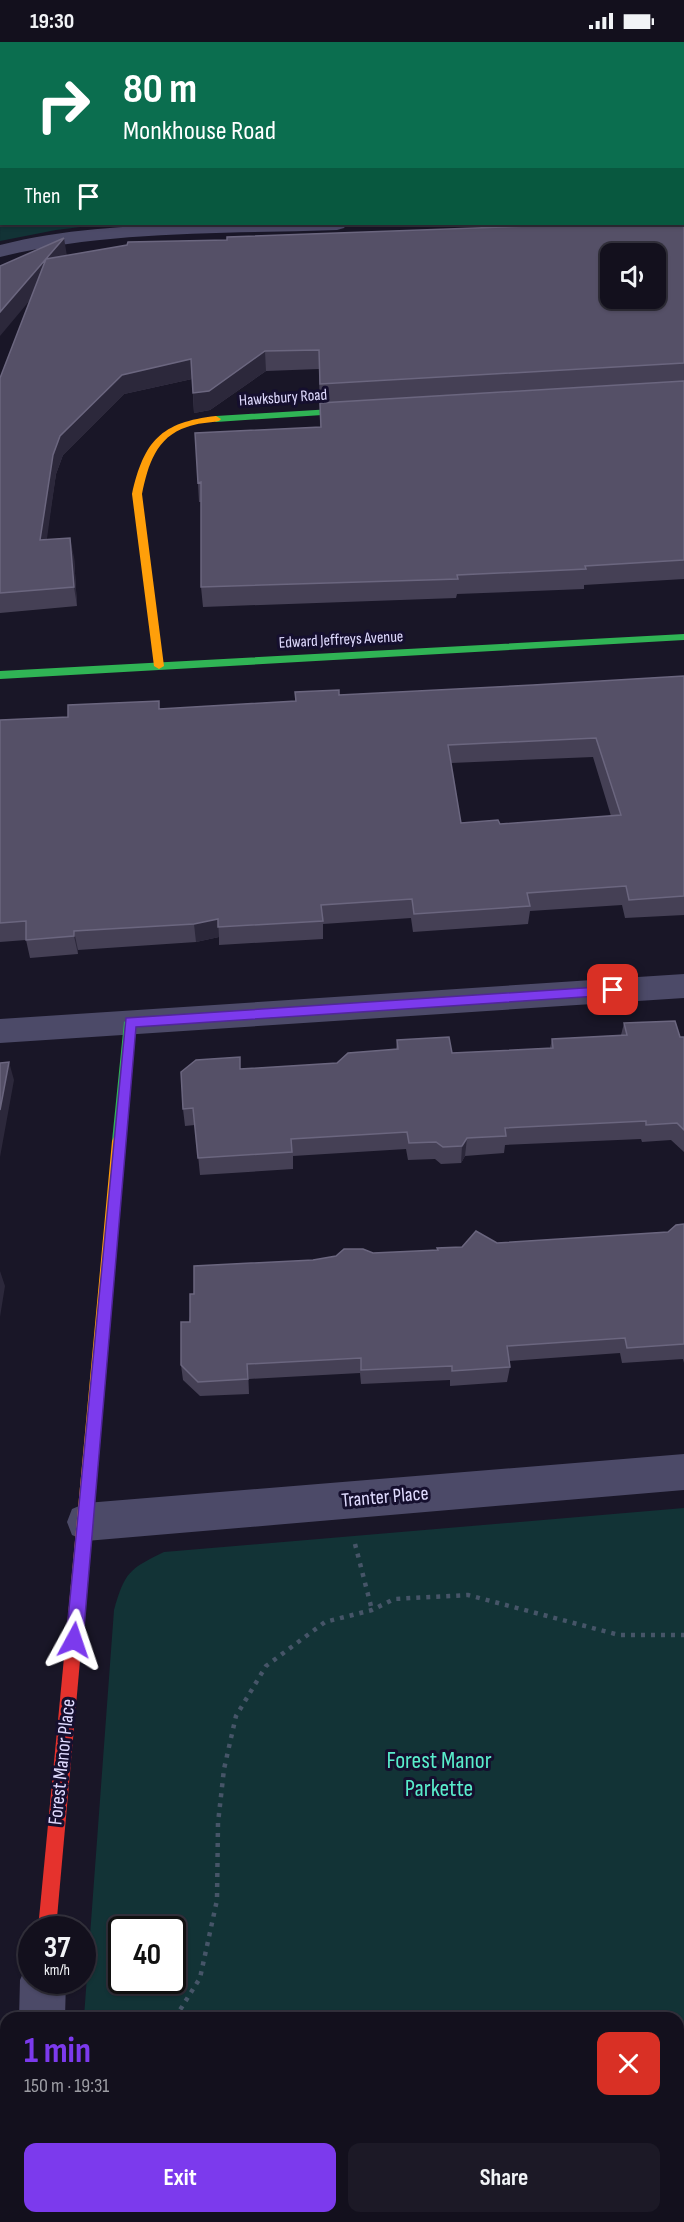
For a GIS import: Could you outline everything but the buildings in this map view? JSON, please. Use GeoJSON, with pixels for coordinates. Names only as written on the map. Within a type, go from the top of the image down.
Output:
{"type":"FeatureCollection","features":[{"type":"Feature","properties":{"kind":"street"},"geometry":{"type":"LineString","coordinates":[[0,251],[31,243],[97,234],[313,225]]}},
{"type":"Feature","properties":{"kind":"street","name":"Hawksbury Road"},"geometry":{"type":"LineString","coordinates":[[159,666],[137,494],[146,457],[153,446],[165,434],[181,425],[203,420],[378,409]]}},
{"type":"Feature","properties":{"kind":"street","name":"Edward Jeffreys Avenue"},"geometry":{"type":"LineString","coordinates":[[0,675],[684,637]]}},
{"type":"Feature","properties":{"kind":"street"},"geometry":{"type":"LineString","coordinates":[[0,1031],[684,986]]}},
{"type":"Feature","properties":{"kind":"street","name":"Forest Manor Place"},"geometry":{"type":"LineString","coordinates":[[48,1916],[130,1022]]}},
{"type":"Feature","properties":{"kind":"street","name":"Tranter Place"},"geometry":{"type":"LineString","coordinates":[[86,1522],[684,1472]]}},
{"type":"Feature","properties":{"kind":"street"},"geometry":{"type":"LineString","coordinates":[[42,2012],[43,1994]]}},
{"type":"Feature","properties":{"kind":"path"},"geometry":{"type":"LineString","coordinates":[[354,1541],[372,1610]]}},
{"type":"Feature","properties":{"kind":"path"},"geometry":{"type":"LineString","coordinates":[[179,2012],[200,1978],[217,1900],[218,1823],[224,1769],[236,1716],[266,1666],[325,1622],[372,1610],[394,1599],[468,1595],[619,1635],[684,1635]]}},
{"type":"Feature","properties":{"kind":"green space"},"geometry":{"type":"Polygon","coordinates":[[[0,225],[97,225],[56,230],[0,241],[0,225]]]}},
{"type":"Feature","properties":{"kind":"green space","name":"Forest Manor Parkette"},"geometry":{"type":"Polygon","coordinates":[[[684,1508],[684,2012],[84,2012],[86,1994],[96,1994],[96,1916],[91,1916],[114,1610],[125,1579],[136,1568],[164,1552],[684,1508]]]}},
{"type":"Feature","properties":{"kind":"traffic: fast"},"geometry":{"type":"LineString","coordinates":[[216,419],[365,410]]}},
{"type":"Feature","properties":{"kind":"traffic: fast"},"geometry":{"type":"LineString","coordinates":[[0,675],[684,637]]}},
{"type":"Feature","properties":{"kind":"traffic: fast"},"geometry":{"type":"LineString","coordinates":[[119,1141],[130,1022]]}},
{"type":"Feature","properties":{"kind":"traffic: slow"},"geometry":{"type":"LineString","coordinates":[[159,666],[137,494],[146,462],[160,439],[183,425],[216,419]]}},
{"type":"Feature","properties":{"kind":"traffic: slow"},"geometry":{"type":"LineString","coordinates":[[76,1616],[119,1141]]}},
{"type":"Feature","properties":{"kind":"traffic: jam"},"geometry":{"type":"LineString","coordinates":[[48,1916],[76,1616]]}},
{"type":"Feature","properties":{"kind":"route"},"geometry":{"type":"LineString","coordinates":[[74,1640],[130,1022],[613,990]]}}]}
